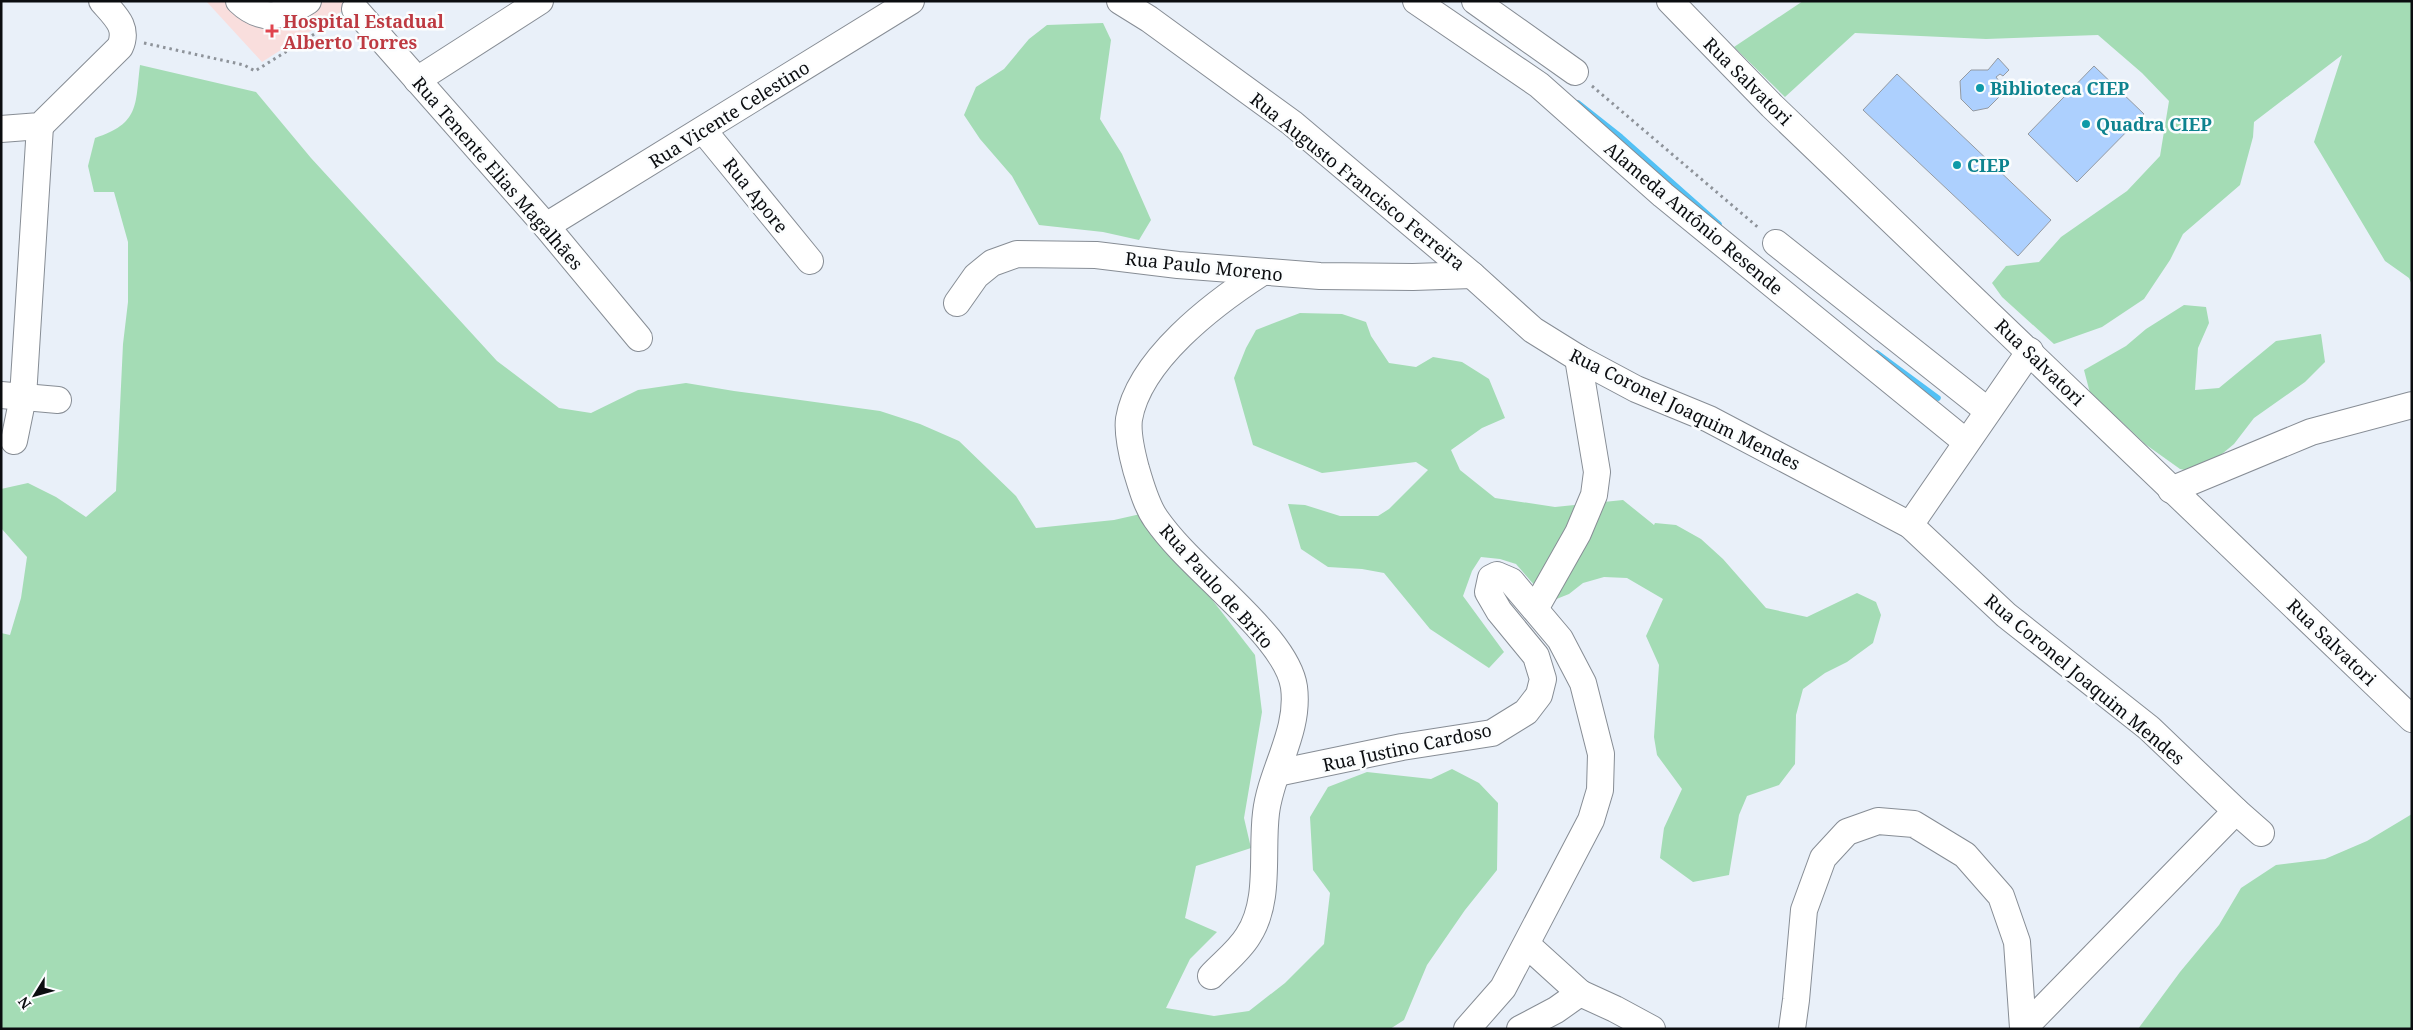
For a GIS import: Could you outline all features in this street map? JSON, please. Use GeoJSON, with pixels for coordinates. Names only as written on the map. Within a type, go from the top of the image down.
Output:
{"type":"FeatureCollection","features":[{"type":"Feature","properties":{"kind":"street"},"geometry":{"type":"LineString","coordinates":[[1,129],[40,126],[120,48],[124,30],[120,21],[102,1]]}},
{"type":"Feature","properties":{"kind":"street"},"geometry":{"type":"LineString","coordinates":[[239,1],[250,11],[261,16],[276,16],[308,1]]}},
{"type":"Feature","properties":{"kind":"street"},"geometry":{"type":"LineString","coordinates":[[417,80],[540,1]]}},
{"type":"Feature","properties":{"kind":"street","name":"Rua Vicente Celestino"},"geometry":{"type":"LineString","coordinates":[[546,226],[911,1]]}},
{"type":"Feature","properties":{"kind":"street","name":"Rua Augusto Francisco Ferreira"},"geometry":{"type":"LineString","coordinates":[[1120,1],[1154,10],[1292,122],[1472,275]]}},
{"type":"Feature","properties":{"kind":"street","name":"Alameda Antônio Resende"},"geometry":{"type":"LineString","coordinates":[[1416,1],[1539,85],[1663,195],[1966,442]]}},
{"type":"Feature","properties":{"kind":"street"},"geometry":{"type":"LineString","coordinates":[[1475,1],[1575,72]]}},
{"type":"Feature","properties":{"kind":"street","name":"Rua Salvatori"},"geometry":{"type":"LineString","coordinates":[[1670,1],[1772,106],[2030,351],[2171,490],[2412,720]]}},
{"type":"Feature","properties":{"kind":"street","name":"Rua Tenente Elias Magalhães"},"geometry":{"type":"LineString","coordinates":[[355,9],[546,226],[639,338]]}},
{"type":"Feature","properties":{"kind":"street"},"geometry":{"type":"LineString","coordinates":[[14,441],[12,396],[40,126]]}},
{"type":"Feature","properties":{"kind":"street","name":"Rua Apore"},"geometry":{"type":"LineString","coordinates":[[703,130],[810,261]]}},
{"type":"Feature","properties":{"kind":"street","name":"Alameda Antônio Resende"},"geometry":{"type":"LineString","coordinates":[[1776,243],[1988,411]]}},
{"type":"Feature","properties":{"kind":"street","name":"Rua Paulo Moreno"},"geometry":{"type":"LineString","coordinates":[[957,303],[976,276],[992,263],[1017,254],[1096,255],[1261,273],[1320,276],[1413,277],[1472,275]]}},
{"type":"Feature","properties":{"kind":"street","name":"Rua Paulo de Brito"},"geometry":{"type":"LineString","coordinates":[[1211,976],[1248,937],[1258,916],[1263,888],[1263,838],[1267,803],[1294,723],[1294,686],[1282,658],[1256,624],[1187,555],[1156,518],[1141,486],[1132,453],[1128,421],[1135,394],[1155,363],[1193,324],[1225,296],[1261,273]]}},
{"type":"Feature","properties":{"kind":"street","name":"Rua Coronel Joaquim Mendes"},"geometry":{"type":"LineString","coordinates":[[1472,275],[1533,330],[1578,358],[1636,388],[1709,419],[1910,525],[2006,615],[2149,728],[2236,811],[2262,832]]}},
{"type":"Feature","properties":{"kind":"street"},"geometry":{"type":"LineString","coordinates":[[1910,525],[2030,351]]}},
{"type":"Feature","properties":{"kind":"street"},"geometry":{"type":"LineString","coordinates":[[1468,1029],[1503,988],[1527,945],[1591,820],[1600,790],[1601,754],[1583,682],[1560,639],[1535,609],[1578,533],[1594,495],[1597,472],[1578,358]]}},
{"type":"Feature","properties":{"kind":"street"},"geometry":{"type":"LineString","coordinates":[[12,396],[58,400]]}},
{"type":"Feature","properties":{"kind":"street"},"geometry":{"type":"LineString","coordinates":[[2171,490],[2311,432],[2412,405]]}},
{"type":"Feature","properties":{"kind":"street","name":"Rua Justino Cardoso"},"geometry":{"type":"LineString","coordinates":[[1277,773],[1402,747],[1492,733],[1526,712],[1540,694],[1543,679],[1536,656],[1499,611],[1488,592],[1491,578],[1497,575],[1511,581],[1535,609]]}},
{"type":"Feature","properties":{"kind":"street"},"geometry":{"type":"LineString","coordinates":[[2023,1029],[2236,811]]}},
{"type":"Feature","properties":{"kind":"street"},"geometry":{"type":"LineString","coordinates":[[1792,1029],[1804,910],[1823,858],[1847,832],[1878,821],[1914,824],[1965,855],[2001,896],[2017,942],[2023,1029]]}},
{"type":"Feature","properties":{"kind":"street"},"geometry":{"type":"LineString","coordinates":[[1527,945],[1580,993],[1652,1029]]}},
{"type":"Feature","properties":{"kind":"street"},"geometry":{"type":"LineString","coordinates":[[1520,1029],[1556,1010],[1580,993]]}},
{"type":"Feature","properties":{"kind":"path"},"geometry":{"type":"LineString","coordinates":[[123,39],[244,65],[255,71],[355,9]]}},
{"type":"Feature","properties":{"kind":"path","name":"Alameda Antônio Resende"},"geometry":{"type":"LineString","coordinates":[[1575,72],[1776,243]]}},
{"type":"Feature","properties":{"kind":"shaded area","name":"Hospital Estadual Alberto Torres"},"geometry":{"type":"Polygon","coordinates":[[[206,1],[358,1],[262,62],[206,1]]]}},
{"type":"Feature","properties":{"kind":"green space"},"geometry":{"type":"Polygon","coordinates":[[[1803,1],[2412,1],[2412,285],[2409,278],[2385,261],[2314,142],[2342,55],[2254,122],[2253,137],[2240,185],[2183,234],[2170,260],[2144,299],[2102,327],[2054,344],[2002,297],[1992,283],[2006,266],[2039,262],[2061,237],[2127,191],[2160,156],[2169,101],[2142,73],[2098,35],[1986,39],[1855,33],[1785,97],[1734,47],[1803,1]]]}},
{"type":"Feature","properties":{"kind":"green space"},"geometry":{"type":"Polygon","coordinates":[[[1103,23],[1111,40],[1100,119],[1122,154],[1151,220],[1139,240],[1103,232],[1039,225],[1012,176],[980,139],[964,115],[976,87],[1004,69],[1029,39],[1047,25],[1103,23]]]}},
{"type":"Feature","properties":{"kind":"green space"},"geometry":{"type":"Polygon","coordinates":[[[140,65],[256,92],[311,158],[497,361],[559,408],[591,413],[638,390],[686,383],[880,411],[920,424],[959,441],[1016,496],[1036,528],[1114,520],[1145,513],[1255,655],[1262,712],[1244,818],[1251,848],[1196,866],[1185,918],[1217,932],[1190,959],[1166,1008],[1214,1016],[1249,1011],[1285,983],[1324,944],[1330,893],[1313,870],[1310,817],[1328,787],[1367,772],[1431,779],[1452,769],[1479,783],[1498,803],[1497,870],[1465,910],[1427,965],[1404,1020],[1390,1029],[1,1029],[1,633],[10,635],[21,598],[27,557],[1,528],[1,489],[28,483],[56,497],[86,517],[116,491],[123,344],[128,302],[128,242],[114,192],[94,192],[88,166],[95,138],[110,132],[128,119],[135,102],[140,65]]]}},
{"type":"Feature","properties":{"kind":"green space"},"geometry":{"type":"Polygon","coordinates":[[[2184,305],[2206,307],[2209,323],[2198,348],[2195,390],[2219,388],[2276,341],[2321,334],[2325,362],[2305,382],[2254,418],[2234,444],[2199,473],[2180,469],[2145,444],[2122,422],[2101,407],[2090,393],[2084,370],[2126,346],[2146,329],[2184,305]]]}},
{"type":"Feature","properties":{"kind":"green space"},"geometry":{"type":"Polygon","coordinates":[[[1300,313],[1342,314],[1366,322],[1371,336],[1389,363],[1416,367],[1433,357],[1462,362],[1489,379],[1505,418],[1482,428],[1451,450],[1460,470],[1495,498],[1555,507],[1623,500],[1654,525],[1655,523],[1676,525],[1701,539],[1723,559],[1766,608],[1807,617],[1857,593],[1876,602],[1881,615],[1873,643],[1847,662],[1825,673],[1803,689],[1796,715],[1795,764],[1779,785],[1747,796],[1739,815],[1729,875],[1693,882],[1660,858],[1664,828],[1682,789],[1657,755],[1654,737],[1659,665],[1646,636],[1663,599],[1627,578],[1604,577],[1583,583],[1569,594],[1549,602],[1516,564],[1500,559],[1481,557],[1472,571],[1463,596],[1504,652],[1489,668],[1430,629],[1384,573],[1362,569],[1328,567],[1301,549],[1288,504],[1305,505],[1340,516],[1378,516],[1389,509],[1428,470],[1416,462],[1322,473],[1253,445],[1234,378],[1246,348],[1256,330],[1300,313]]]}},
{"type":"Feature","properties":{"kind":"green space"},"geometry":{"type":"Polygon","coordinates":[[[2412,814],[2412,1029],[2138,1029],[2180,972],[2219,925],[2241,888],[2276,865],[2325,859],[2367,841],[2412,814]]]}},
{"type":"Feature","properties":{"kind":"building","name":"Biblioteca CIEP"},"geometry":{"type":"Polygon","coordinates":[[[1998,58],[2009,70],[2003,76],[2000,74],[1996,77],[1999,81],[2000,96],[1988,108],[1973,111],[1961,99],[1960,81],[1971,70],[1988,70],[1998,58]]]}},
{"type":"Feature","properties":{"kind":"building","name":"Quadra CIEP"},"geometry":{"type":"Polygon","coordinates":[[[2094,66],[2144,114],[2077,182],[2028,134],[2094,66]]]}},
{"type":"Feature","properties":{"kind":"building","name":"CIEP"},"geometry":{"type":"Polygon","coordinates":[[[1897,74],[2051,220],[2018,256],[1863,110],[1897,74]]]}},
{"type":"Feature","properties":{"kind":"waterway"},"geometry":{"type":"LineString","coordinates":[[1578,103],[1621,137],[1719,224]]}},
{"type":"Feature","properties":{"kind":"waterway"},"geometry":{"type":"LineString","coordinates":[[1877,353],[1938,398]]}},
{"type":"Feature","properties":{"kind":"place","name":"Hospital Estadual Alberto Torres"},"geometry":{"type":"Point","coordinates":[272,31]}},
{"type":"Feature","properties":{"kind":"place","name":"Biblioteca CIEP"},"geometry":{"type":"Point","coordinates":[1980,88]}},
{"type":"Feature","properties":{"kind":"place","name":"Quadra CIEP"},"geometry":{"type":"Point","coordinates":[2086,124]}},
{"type":"Feature","properties":{"kind":"place","name":"CIEP"},"geometry":{"type":"Point","coordinates":[1957,165]}}]}
